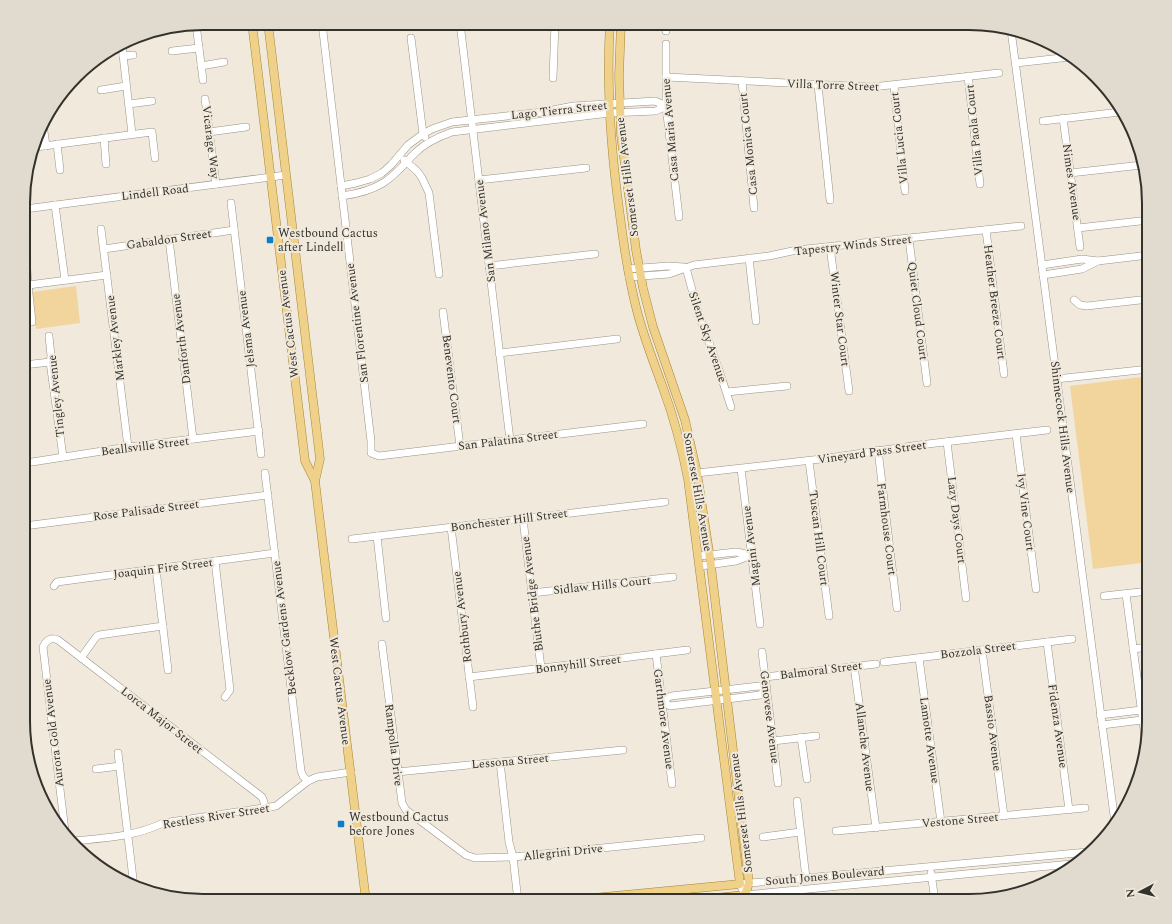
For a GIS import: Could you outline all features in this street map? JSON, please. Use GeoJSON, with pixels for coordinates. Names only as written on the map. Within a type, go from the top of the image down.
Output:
{"type":"FeatureCollection","features":[{"type":"Feature","properties":{"kind":"main road","name":"West Cactus Avenue"},"geometry":{"type":"LineString","coordinates":[[253,30],[305,461],[314,481],[365,894]]}},
{"type":"Feature","properties":{"kind":"main road","name":"West Cactus Avenue"},"geometry":{"type":"LineString","coordinates":[[269,30],[320,459],[314,481]]}},
{"type":"Feature","properties":{"kind":"main road","name":"Somerset Hills Avenue"},"geometry":{"type":"LineString","coordinates":[[610,30],[608,69],[609,104],[618,197],[628,273],[645,339],[674,421],[684,455],[699,556],[740,884]]}},
{"type":"Feature","properties":{"kind":"main road","name":"Somerset Hills Avenue"},"geometry":{"type":"LineString","coordinates":[[621,30],[619,104],[625,176],[640,272],[653,327],[685,420],[697,473],[709,555],[750,883],[746,894]]}},
{"type":"Feature","properties":{"kind":"main road","name":"South Jones Boulevard"},"geometry":{"type":"LineString","coordinates":[[635,894],[740,884]]}},
{"type":"Feature","properties":{"kind":"street"},"geometry":{"type":"LineString","coordinates":[[197,30],[203,80]]}},
{"type":"Feature","properties":{"kind":"street","name":"San Florentine Avenue"},"geometry":{"type":"LineString","coordinates":[[323,30],[371,441],[370,449],[371,453],[374,455]]}},
{"type":"Feature","properties":{"kind":"street","name":"San Milano Avenue"},"geometry":{"type":"LineString","coordinates":[[461,30],[510,440]]}},
{"type":"Feature","properties":{"kind":"street"},"geometry":{"type":"LineString","coordinates":[[553,78],[555,30]]}},
{"type":"Feature","properties":{"kind":"street","name":"Shinnecock Hills Avenue"},"geometry":{"type":"LineString","coordinates":[[1012,35],[1114,815]]}},
{"type":"Feature","properties":{"kind":"street"},"geometry":{"type":"LineString","coordinates":[[411,38],[423,134],[429,142]]}},
{"type":"Feature","properties":{"kind":"street","name":"Casa Maria Avenue"},"geometry":{"type":"LineString","coordinates":[[666,44],[666,106],[679,217]]}},
{"type":"Feature","properties":{"kind":"street"},"geometry":{"type":"LineString","coordinates":[[172,51],[199,48]]}},
{"type":"Feature","properties":{"kind":"street"},"geometry":{"type":"LineString","coordinates":[[122,50],[132,134]]}},
{"type":"Feature","properties":{"kind":"street"},"geometry":{"type":"LineString","coordinates":[[123,56],[133,55]]}},
{"type":"Feature","properties":{"kind":"street"},"geometry":{"type":"LineString","coordinates":[[1016,63],[1063,58]]}},
{"type":"Feature","properties":{"kind":"street"},"geometry":{"type":"LineString","coordinates":[[201,66],[224,62]]}},
{"type":"Feature","properties":{"kind":"street","name":"Villa Torre Street"},"geometry":{"type":"LineString","coordinates":[[666,77],[872,87],[894,86],[999,73]]}},
{"type":"Feature","properties":{"kind":"street","name":"Villa Paola Court"},"geometry":{"type":"LineString","coordinates":[[968,76],[980,184]]}},
{"type":"Feature","properties":{"kind":"street","name":"Casa Monica Court"},"geometry":{"type":"LineString","coordinates":[[742,81],[754,208]]}},
{"type":"Feature","properties":{"kind":"street"},"geometry":{"type":"LineString","coordinates":[[818,85],[830,200]]}},
{"type":"Feature","properties":{"kind":"street"},"geometry":{"type":"LineString","coordinates":[[102,90],[126,86]]}},
{"type":"Feature","properties":{"kind":"street","name":"Villa Lucia Court"},"geometry":{"type":"LineString","coordinates":[[894,86],[905,191]]}},
{"type":"Feature","properties":{"kind":"street","name":"Vicarage Way"},"geometry":{"type":"LineString","coordinates":[[205,99],[216,184]]}},
{"type":"Feature","properties":{"kind":"street"},"geometry":{"type":"LineString","coordinates":[[128,104],[152,101]]}},
{"type":"Feature","properties":{"kind":"street","name":"Lago Tierra Street"},"geometry":{"type":"LineString","coordinates":[[341,186],[370,179],[382,173],[408,145],[423,134],[452,122],[543,112],[573,106],[655,101],[666,106]]}},
{"type":"Feature","properties":{"kind":"street","name":"Lago Tierra Street"},"geometry":{"type":"LineString","coordinates":[[342,196],[374,189],[393,177],[415,153],[429,142],[447,134],[472,129],[620,113],[656,111],[666,106]]}},
{"type":"Feature","properties":{"kind":"street"},"geometry":{"type":"LineString","coordinates":[[1043,120],[1117,112]]}},
{"type":"Feature","properties":{"kind":"street","name":"Nimes Avenue"},"geometry":{"type":"LineString","coordinates":[[1063,118],[1080,246]]}},
{"type":"Feature","properties":{"kind":"street"},"geometry":{"type":"LineString","coordinates":[[209,132],[246,127]]}},
{"type":"Feature","properties":{"kind":"street"},"geometry":{"type":"LineString","coordinates":[[39,147],[152,132],[155,158]]}},
{"type":"Feature","properties":{"kind":"street"},"geometry":{"type":"LineString","coordinates":[[44,134],[46,146]]}},
{"type":"Feature","properties":{"kind":"street"},"geometry":{"type":"LineString","coordinates":[[104,138],[106,164]]}},
{"type":"Feature","properties":{"kind":"street"},"geometry":{"type":"LineString","coordinates":[[57,144],[60,170]]}},
{"type":"Feature","properties":{"kind":"street"},"geometry":{"type":"LineString","coordinates":[[399,155],[422,178],[429,193],[439,274]]}},
{"type":"Feature","properties":{"kind":"street"},"geometry":{"type":"LineString","coordinates":[[1070,173],[1138,165]]}},
{"type":"Feature","properties":{"kind":"street"},"geometry":{"type":"LineString","coordinates":[[478,180],[586,168]]}},
{"type":"Feature","properties":{"kind":"street","name":"Lindell Road"},"geometry":{"type":"LineString","coordinates":[[30,208],[286,175]]}},
{"type":"Feature","properties":{"kind":"street","name":"Jelsma Avenue"},"geometry":{"type":"LineString","coordinates":[[231,203],[261,454]]}},
{"type":"Feature","properties":{"kind":"street"},"geometry":{"type":"LineString","coordinates":[[55,205],[65,280]]}},
{"type":"Feature","properties":{"kind":"street"},"geometry":{"type":"LineString","coordinates":[[1078,228],[1142,221]]}},
{"type":"Feature","properties":{"kind":"street","name":"Tapestry Winds Street"},"geometry":{"type":"LineString","coordinates":[[628,273],[640,272],[669,274],[694,265],[797,250],[1021,226]]}},
{"type":"Feature","properties":{"kind":"street","name":"Markley Avenue"},"geometry":{"type":"LineString","coordinates":[[101,229],[128,447]]}},
{"type":"Feature","properties":{"kind":"street","name":"Gabaldon Street"},"geometry":{"type":"LineString","coordinates":[[104,249],[234,230]]}},
{"type":"Feature","properties":{"kind":"street","name":"Heather Breeze Court"},"geometry":{"type":"LineString","coordinates":[[986,230],[1004,374]]}},
{"type":"Feature","properties":{"kind":"street","name":"Danforth Avenue"},"geometry":{"type":"LineString","coordinates":[[169,239],[193,439]]}},
{"type":"Feature","properties":{"kind":"street","name":"Quiet Cloud Court"},"geometry":{"type":"LineString","coordinates":[[909,239],[927,383]]}},
{"type":"Feature","properties":{"kind":"street","name":"Winter Star Court"},"geometry":{"type":"LineString","coordinates":[[830,247],[849,392]]}},
{"type":"Feature","properties":{"kind":"street"},"geometry":{"type":"LineString","coordinates":[[489,266],[595,254]]}},
{"type":"Feature","properties":{"kind":"street"},"geometry":{"type":"LineString","coordinates":[[1042,265],[1082,259],[1098,261],[1142,256]]}},
{"type":"Feature","properties":{"kind":"street"},"geometry":{"type":"LineString","coordinates":[[748,258],[756,321]]}},
{"type":"Feature","properties":{"kind":"street"},"geometry":{"type":"LineString","coordinates":[[1043,275],[1082,269],[1098,261]]}},
{"type":"Feature","properties":{"kind":"street","name":"Silent Sky Avenue"},"geometry":{"type":"LineString","coordinates":[[686,268],[699,315],[731,407]]}},
{"type":"Feature","properties":{"kind":"street"},"geometry":{"type":"LineString","coordinates":[[30,285],[107,275]]}},
{"type":"Feature","properties":{"kind":"street"},"geometry":{"type":"LineString","coordinates":[[1074,300],[1080,305],[1087,306],[1142,300]]}},
{"type":"Feature","properties":{"kind":"street"},"geometry":{"type":"LineString","coordinates":[[30,304],[32,322]]}},
{"type":"Feature","properties":{"kind":"street","name":"Benevento Court"},"geometry":{"type":"LineString","coordinates":[[443,312],[460,446]]}},
{"type":"Feature","properties":{"kind":"street","name":"Tingley Avenue"},"geometry":{"type":"LineString","coordinates":[[49,336],[51,356],[50,362],[63,457]]}},
{"type":"Feature","properties":{"kind":"street"},"geometry":{"type":"LineString","coordinates":[[499,353],[617,339]]}},
{"type":"Feature","properties":{"kind":"street"},"geometry":{"type":"LineString","coordinates":[[30,364],[50,362]]}},
{"type":"Feature","properties":{"kind":"street"},"geometry":{"type":"LineString","coordinates":[[1056,379],[1142,370]]}},
{"type":"Feature","properties":{"kind":"street"},"geometry":{"type":"LineString","coordinates":[[726,392],[787,386]]}},
{"type":"Feature","properties":{"kind":"street","name":"San Palatina Street"},"geometry":{"type":"LineString","coordinates":[[374,455],[379,456],[643,424]]}},
{"type":"Feature","properties":{"kind":"street","name":"Vineyard Pass Street"},"geometry":{"type":"LineString","coordinates":[[697,473],[809,461],[878,450],[1047,430]]}},
{"type":"Feature","properties":{"kind":"street","name":"Beallsville Street"},"geometry":{"type":"LineString","coordinates":[[32,462],[128,447],[259,431]]}},
{"type":"Feature","properties":{"kind":"street","name":"Ivy Vine Court"},"geometry":{"type":"LineString","coordinates":[[1016,434],[1036,589]]}},
{"type":"Feature","properties":{"kind":"street","name":"Lazy Days Court"},"geometry":{"type":"LineString","coordinates":[[947,442],[966,598]]}},
{"type":"Feature","properties":{"kind":"street","name":"Farmhouse Court"},"geometry":{"type":"LineString","coordinates":[[878,450],[897,608]]}},
{"type":"Feature","properties":{"kind":"street","name":"Tuscan Hill Court"},"geometry":{"type":"LineString","coordinates":[[809,461],[829,616]]}},
{"type":"Feature","properties":{"kind":"street","name":"Magini Avenue"},"geometry":{"type":"LineString","coordinates":[[741,469],[760,624]]}},
{"type":"Feature","properties":{"kind":"street","name":"Becklow Gardens Avenue"},"geometry":{"type":"LineString","coordinates":[[265,472],[301,772],[308,781]]}},
{"type":"Feature","properties":{"kind":"street","name":"Rose Palisade Street"},"geometry":{"type":"LineString","coordinates":[[30,525],[268,495]]}},
{"type":"Feature","properties":{"kind":"street","name":"Bonchester Hill Street"},"geometry":{"type":"LineString","coordinates":[[352,539],[665,502]]}},
{"type":"Feature","properties":{"kind":"street","name":"Bluthe Bridge Avenue"},"geometry":{"type":"LineString","coordinates":[[523,519],[540,668]]}},
{"type":"Feature","properties":{"kind":"street","name":"Rothbury Avenue"},"geometry":{"type":"LineString","coordinates":[[451,527],[473,707]]}},
{"type":"Feature","properties":{"kind":"street"},"geometry":{"type":"LineString","coordinates":[[377,536],[386,618]]}},
{"type":"Feature","properties":{"kind":"street"},"geometry":{"type":"LineString","coordinates":[[699,556],[736,552],[752,555]]}},
{"type":"Feature","properties":{"kind":"street","name":"Joaquin Fire Street"},"geometry":{"type":"LineString","coordinates":[[54,586],[57,582],[275,554]]}},
{"type":"Feature","properties":{"kind":"street"},"geometry":{"type":"LineString","coordinates":[[700,566],[736,561],[752,555]]}},
{"type":"Feature","properties":{"kind":"street"},"geometry":{"type":"LineString","coordinates":[[215,561],[230,690],[225,697]]}},
{"type":"Feature","properties":{"kind":"street"},"geometry":{"type":"LineString","coordinates":[[156,569],[168,670]]}},
{"type":"Feature","properties":{"kind":"street","name":"Sidlaw Hills Court"},"geometry":{"type":"LineString","coordinates":[[532,593],[673,577]]}},
{"type":"Feature","properties":{"kind":"street"},"geometry":{"type":"LineString","coordinates":[[1104,596],[1142,592]]}},
{"type":"Feature","properties":{"kind":"street"},"geometry":{"type":"LineString","coordinates":[[1102,725],[1142,720],[1126,594]]}},
{"type":"Feature","properties":{"kind":"street"},"geometry":{"type":"LineString","coordinates":[[81,658],[99,635],[163,626]]}},
{"type":"Feature","properties":{"kind":"street","name":"Lorca Major Street"},"geometry":{"type":"LineString","coordinates":[[50,639],[58,640],[262,797],[266,809]]}},
{"type":"Feature","properties":{"kind":"street","name":"Aurora Gold Avenue"},"geometry":{"type":"LineString","coordinates":[[50,639],[45,642],[43,647],[64,824]]}},
{"type":"Feature","properties":{"kind":"street","name":"Bozzola Street"},"geometry":{"type":"LineString","coordinates":[[884,662],[1072,639]]}},
{"type":"Feature","properties":{"kind":"street","name":"Fidenza Avenue"},"geometry":{"type":"LineString","coordinates":[[1047,642],[1069,810]]}},
{"type":"Feature","properties":{"kind":"street","name":"Rampolla Drive"},"geometry":{"type":"LineString","coordinates":[[382,644],[401,798],[406,810],[433,831]]}},
{"type":"Feature","properties":{"kind":"street"},"geometry":{"type":"LineString","coordinates":[[1133,649],[1142,648]]}},
{"type":"Feature","properties":{"kind":"street","name":"Bonnyhill Street"},"geometry":{"type":"LineString","coordinates":[[469,678],[687,650]]}},
{"type":"Feature","properties":{"kind":"street","name":"Bassio Avenue"},"geometry":{"type":"LineString","coordinates":[[982,650],[1004,816]]}},
{"type":"Feature","properties":{"kind":"street","name":"Genovese Avenue"},"geometry":{"type":"LineString","coordinates":[[762,652],[778,783]]}},
{"type":"Feature","properties":{"kind":"street","name":"Garthmore Avenue"},"geometry":{"type":"LineString","coordinates":[[656,654],[672,784]]}},
{"type":"Feature","properties":{"kind":"street","name":"Lamotte Avenue"},"geometry":{"type":"LineString","coordinates":[[919,658],[941,822]]}},
{"type":"Feature","properties":{"kind":"street","name":"Balmoral Street"},"geometry":{"type":"LineString","coordinates":[[765,677],[876,664]]}},
{"type":"Feature","properties":{"kind":"street","name":"Allanche Avenue"},"geometry":{"type":"LineString","coordinates":[[854,666],[876,828]]}},
{"type":"Feature","properties":{"kind":"street","name":"Balmoral Street"},"geometry":{"type":"LineString","coordinates":[[759,686],[767,688],[760,695],[670,706],[662,701],[671,696],[759,686]]}},
{"type":"Feature","properties":{"kind":"street"},"geometry":{"type":"LineString","coordinates":[[1100,715],[1140,710]]}},
{"type":"Feature","properties":{"kind":"street"},"geometry":{"type":"LineString","coordinates":[[773,741],[816,736]]}},
{"type":"Feature","properties":{"kind":"street"},"geometry":{"type":"LineString","coordinates":[[801,738],[806,779]]}},
{"type":"Feature","properties":{"kind":"street","name":"Lessona Street"},"geometry":{"type":"LineString","coordinates":[[397,772],[623,750]]}},
{"type":"Feature","properties":{"kind":"street"},"geometry":{"type":"LineString","coordinates":[[118,753],[133,879]]}},
{"type":"Feature","properties":{"kind":"street"},"geometry":{"type":"LineString","coordinates":[[500,762],[509,842],[513,857],[517,894]]}},
{"type":"Feature","properties":{"kind":"street"},"geometry":{"type":"LineString","coordinates":[[96,768],[120,766]]}},
{"type":"Feature","properties":{"kind":"street","name":"Restless River Street"},"geometry":{"type":"LineString","coordinates":[[78,840],[128,835],[149,830],[163,823],[266,809],[279,805],[308,781],[317,777],[350,772]]}},
{"type":"Feature","properties":{"kind":"street"},"geometry":{"type":"LineString","coordinates":[[797,801],[806,878]]}},
{"type":"Feature","properties":{"kind":"street","name":"Vestone Street"},"geometry":{"type":"LineString","coordinates":[[836,831],[1085,808]]}},
{"type":"Feature","properties":{"kind":"street","name":"Allegrini Drive"},"geometry":{"type":"LineString","coordinates":[[433,831],[471,858],[513,857],[701,838]]}},
{"type":"Feature","properties":{"kind":"street"},"geometry":{"type":"LineString","coordinates":[[763,837],[800,832]]}},
{"type":"Feature","properties":{"kind":"street","name":"South Jones Boulevard"},"geometry":{"type":"LineString","coordinates":[[740,884],[1081,853]]}},
{"type":"Feature","properties":{"kind":"street","name":"South Jones Boulevard"},"geometry":{"type":"LineString","coordinates":[[781,894],[932,877],[1066,865]]}},
{"type":"Feature","properties":{"kind":"street"},"geometry":{"type":"LineString","coordinates":[[930,866],[934,894]]}},
{"type":"Feature","properties":{"kind":"street","name":"Somerset Hills Avenue"},"geometry":{"type":"LineString","coordinates":[[740,884],[744,894]]}},
{"type":"Feature","properties":{"kind":"shaded area"},"geometry":{"type":"Polygon","coordinates":[[[76,286],[80,323],[36,329],[32,295],[33,292],[76,286]]]}},
{"type":"Feature","properties":{"kind":"shaded area"},"geometry":{"type":"Polygon","coordinates":[[[1142,377],[1142,563],[1093,569],[1070,386],[1142,377]]]}},
{"type":"Feature","properties":{"kind":"place","name":"Westbound Cactus after Lindell"},"geometry":{"type":"Point","coordinates":[270,240]}},
{"type":"Feature","properties":{"kind":"place","name":"Westbound Cactus before Jones"},"geometry":{"type":"Point","coordinates":[341,824]}}]}
